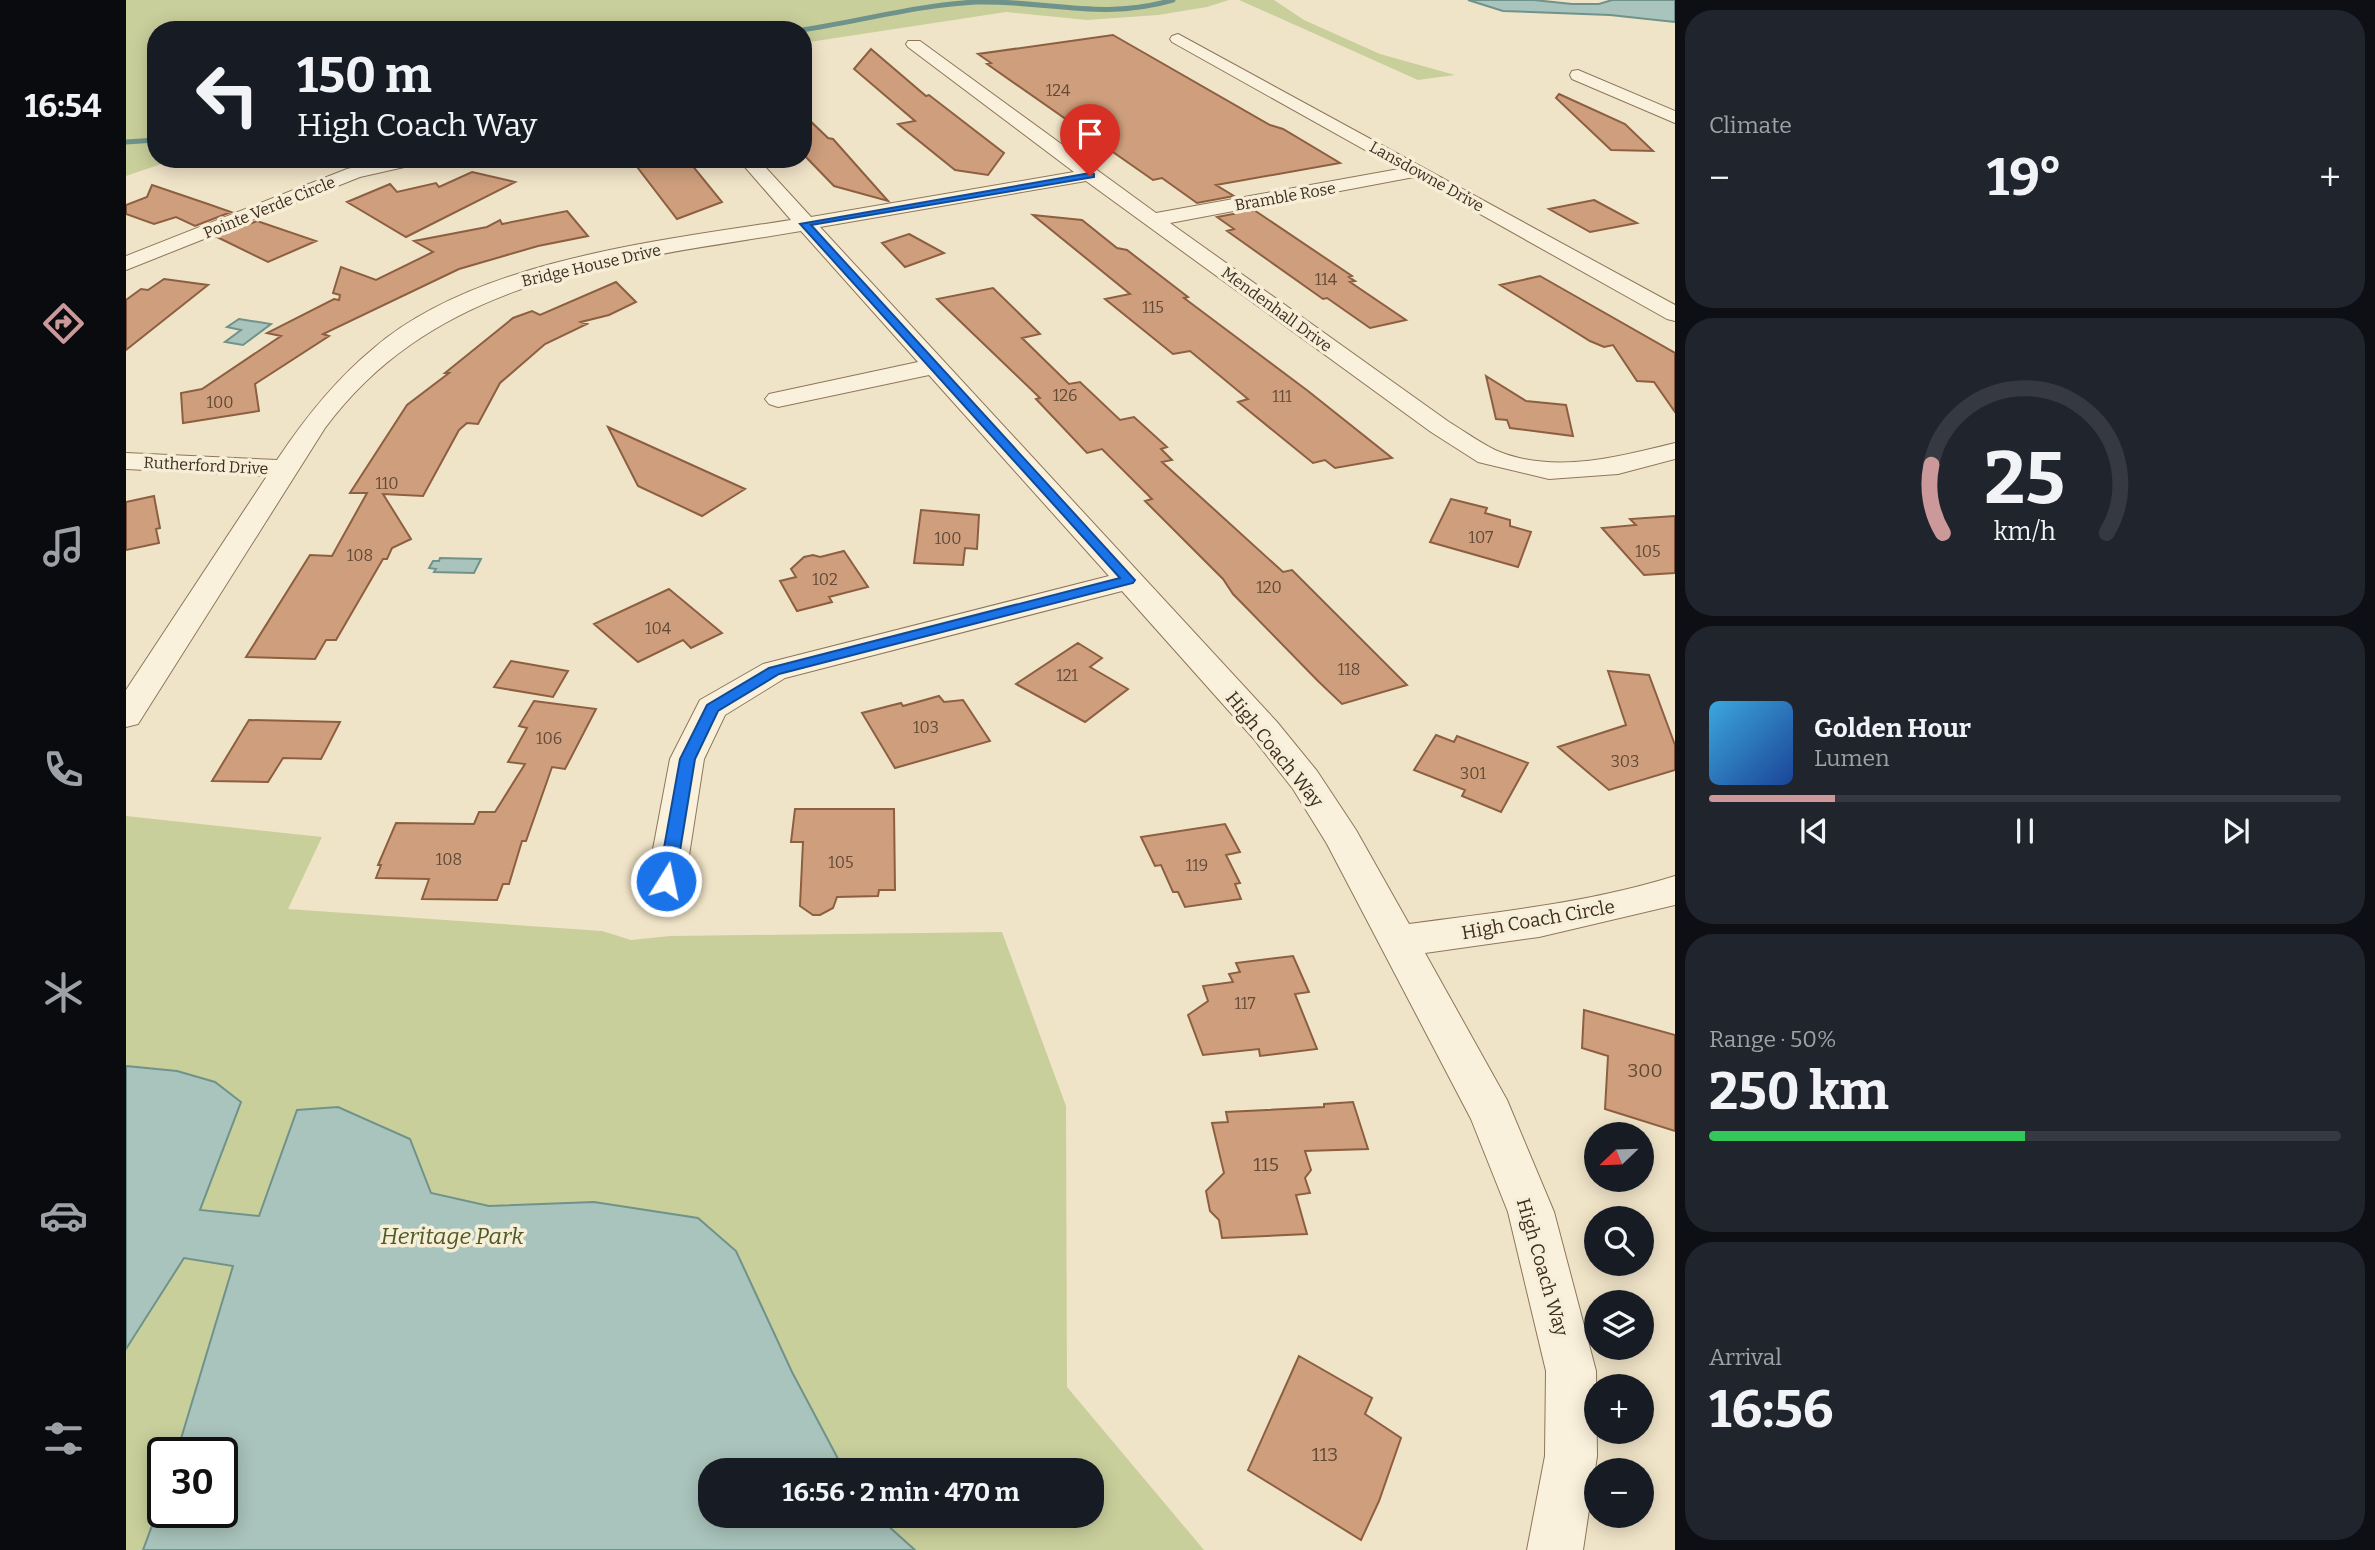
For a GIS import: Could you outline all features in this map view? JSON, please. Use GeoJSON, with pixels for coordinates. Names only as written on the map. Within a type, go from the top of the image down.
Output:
{"type":"FeatureCollection","features":[{"type":"Feature","properties":{"kind":"street","name":"Lansdowne Drive"},"geometry":{"type":"LineString","coordinates":[[1178,39],[1675,314]]}},
{"type":"Feature","properties":{"kind":"street","name":"Mendenhall Drive"},"geometry":{"type":"LineString","coordinates":[[914,44],[1090,176],[1440,427],[1487,456],[1549,471],[1618,466],[1675,451]]}},
{"type":"Feature","properties":{"kind":"street"},"geometry":{"type":"LineString","coordinates":[[1577,75],[1675,118]]}},
{"type":"Feature","properties":{"kind":"street","name":"Pointe Verde Circle"},"geometry":{"type":"LineString","coordinates":[[126,264],[354,173],[376,168]]}},
{"type":"Feature","properties":{"kind":"street","name":"High Coach Way"},"geometry":{"type":"LineString","coordinates":[[755,168],[1265,730],[1305,780],[1343,839],[1496,1126],[1531,1212],[1571,1371],[1571,1456],[1555,1550]]}},
{"type":"Feature","properties":{"kind":"street","name":"Bramble Rose"},"geometry":{"type":"LineString","coordinates":[[1153,220],[1418,171]]}},
{"type":"Feature","properties":{"kind":"street","name":"Bridge House Drive"},"geometry":{"type":"LineString","coordinates":[[126,716],[286,469],[338,394],[382,352],[444,312],[497,289],[579,265],[652,249],[1090,176]]}},
{"type":"Feature","properties":{"kind":"street"},"geometry":{"type":"LineString","coordinates":[[778,399],[936,366]]}},
{"type":"Feature","properties":{"kind":"street","name":"Rutherford Drive"},"geometry":{"type":"LineString","coordinates":[[126,461],[286,469]]}},
{"type":"Feature","properties":{"kind":"street"},"geometry":{"type":"LineString","coordinates":[[666,881],[687,759],[712,708],[774,671],[1129,580]]}},
{"type":"Feature","properties":{"kind":"street","name":"High Coach Circle"},"geometry":{"type":"LineString","coordinates":[[1399,941],[1539,922],[1656,897],[1675,890]]}},
{"type":"Feature","properties":{"kind":"green space"},"geometry":{"type":"Polygon","coordinates":[[[126,0],[1229,0],[1207,7],[1158,15],[1087,20],[1006,12],[812,42],[812,21],[147,21],[147,168],[150,168],[126,176],[126,0]]]}},
{"type":"Feature","properties":{"kind":"green space"},"geometry":{"type":"Polygon","coordinates":[[[1239,0],[1274,0],[1304,20],[1380,54],[1455,75],[1418,80],[1239,0]]]}},
{"type":"Feature","properties":{"kind":"green space","name":"Heritage Park"},"geometry":{"type":"Polygon","coordinates":[[[126,816],[322,837],[288,909],[602,931],[631,940],[670,936],[1002,932],[1066,1106],[1067,1387],[1204,1550],[126,1550],[126,816]]]}},
{"type":"Feature","properties":{"kind":"water"},"geometry":{"type":"Polygon","coordinates":[[[1468,0],[1599,4],[1612,0],[1675,0],[1675,22],[1610,15],[1503,11],[1468,0]]]}},
{"type":"Feature","properties":{"kind":"water"},"geometry":{"type":"Polygon","coordinates":[[[239,319],[271,324],[243,345],[225,342],[241,330],[227,327],[239,319]]]}},
{"type":"Feature","properties":{"kind":"water"},"geometry":{"type":"Polygon","coordinates":[[[440,558],[481,559],[474,573],[434,572],[436,569],[429,568],[433,561],[439,561],[440,558]]]}},
{"type":"Feature","properties":{"kind":"water"},"geometry":{"type":"Polygon","coordinates":[[[126,1066],[177,1071],[215,1082],[241,1102],[200,1210],[259,1216],[297,1110],[338,1107],[410,1139],[431,1193],[489,1206],[594,1202],[698,1218],[736,1251],[792,1372],[838,1458],[698,1458],[698,1528],[890,1528],[915,1550],[143,1550],[151,1528],[238,1528],[238,1437],[182,1437],[233,1266],[184,1258],[126,1349],[126,1066]]]}},
{"type":"Feature","properties":{"kind":"building"},"geometry":{"type":"Polygon","coordinates":[[[1113,35],[1340,163],[1216,185],[1234,196],[1197,203],[1162,178],[1153,180],[987,64],[991,63],[978,54],[1113,35]]]}},
{"type":"Feature","properties":{"kind":"building"},"geometry":{"type":"Polygon","coordinates":[[[871,49],[926,96],[929,95],[1004,153],[988,175],[955,170],[898,124],[915,121],[854,69],[871,49]]]}},
{"type":"Feature","properties":{"kind":"building"},"geometry":{"type":"Polygon","coordinates":[[[1559,94],[1625,124],[1653,151],[1611,150],[1556,98],[1559,94]]]}},
{"type":"Feature","properties":{"kind":"building"},"geometry":{"type":"Polygon","coordinates":[[[812,123],[828,138],[833,139],[888,201],[834,186],[812,163],[812,123]]]}},
{"type":"Feature","properties":{"kind":"building"},"geometry":{"type":"Polygon","coordinates":[[[638,168],[694,168],[722,202],[677,219],[638,168]]]}},
{"type":"Feature","properties":{"kind":"building"},"geometry":{"type":"Polygon","coordinates":[[[472,172],[515,182],[406,237],[347,202],[390,184],[397,192],[436,183],[439,187],[472,172]]]}},
{"type":"Feature","properties":{"kind":"building"},"geometry":{"type":"Polygon","coordinates":[[[152,185],[231,212],[195,226],[176,217],[154,224],[126,214],[126,205],[147,197],[152,185]]]}},
{"type":"Feature","properties":{"kind":"building"},"geometry":{"type":"Polygon","coordinates":[[[1594,200],[1637,223],[1590,232],[1549,209],[1594,200]]]}},
{"type":"Feature","properties":{"kind":"building"},"geometry":{"type":"Polygon","coordinates":[[[1254,210],[1352,276],[1349,277],[1355,281],[1350,282],[1406,320],[1370,328],[1327,298],[1323,299],[1227,231],[1234,229],[1217,217],[1254,210]]]}},
{"type":"Feature","properties":{"kind":"building"},"geometry":{"type":"Polygon","coordinates":[[[567,211],[588,236],[538,246],[459,269],[323,334],[329,336],[255,384],[259,411],[183,423],[181,393],[202,389],[281,336],[267,333],[334,299],[339,300],[340,295],[333,293],[341,267],[376,280],[433,252],[414,241],[487,227],[500,220],[502,224],[567,211]]]}},
{"type":"Feature","properties":{"kind":"building"},"geometry":{"type":"Polygon","coordinates":[[[1033,215],[1082,220],[1117,248],[1127,250],[1188,297],[1184,298],[1392,458],[1335,468],[1325,460],[1313,463],[1238,402],[1248,399],[1190,351],[1173,354],[1105,299],[1130,294],[1033,215]]]}},
{"type":"Feature","properties":{"kind":"building"},"geometry":{"type":"Polygon","coordinates":[[[257,221],[316,241],[268,262],[217,237],[257,221]]]}},
{"type":"Feature","properties":{"kind":"building"},"geometry":{"type":"Polygon","coordinates":[[[909,234],[944,253],[905,267],[882,243],[909,234]]]}},
{"type":"Feature","properties":{"kind":"building"},"geometry":{"type":"Polygon","coordinates":[[[1540,276],[1675,353],[1675,412],[1654,382],[1637,381],[1613,345],[1604,347],[1590,341],[1500,285],[1540,276]]]}},
{"type":"Feature","properties":{"kind":"building"},"geometry":{"type":"Polygon","coordinates":[[[164,279],[208,285],[126,350],[126,300],[141,289],[148,290],[164,279]]]}},
{"type":"Feature","properties":{"kind":"building"},"geometry":{"type":"Polygon","coordinates":[[[616,282],[636,302],[609,315],[581,322],[587,324],[545,344],[500,383],[478,424],[467,423],[459,430],[423,496],[383,494],[411,539],[392,548],[387,559],[383,559],[336,640],[326,640],[315,659],[246,657],[310,555],[332,556],[367,493],[350,493],[407,405],[513,318],[532,311],[540,315],[616,282]]]}},
{"type":"Feature","properties":{"kind":"building"},"geometry":{"type":"Polygon","coordinates":[[[993,288],[1040,334],[1022,338],[1069,384],[1080,382],[1120,420],[1134,417],[1167,447],[1161,449],[1172,460],[1162,462],[1283,572],[1292,570],[1407,685],[1342,704],[1318,681],[1233,594],[1223,579],[1145,501],[1152,499],[1102,449],[1087,453],[1036,399],[1040,398],[937,299],[993,288]]]}},
{"type":"Feature","properties":{"kind":"building"},"geometry":{"type":"Polygon","coordinates":[[[1486,376],[1526,401],[1566,405],[1573,436],[1510,428],[1507,420],[1496,419],[1486,376]]]}},
{"type":"Feature","properties":{"kind":"building"},"geometry":{"type":"Polygon","coordinates":[[[608,427],[745,489],[702,516],[638,486],[608,427]]]}},
{"type":"Feature","properties":{"kind":"building"},"geometry":{"type":"Polygon","coordinates":[[[154,496],[160,528],[156,529],[159,543],[126,550],[126,502],[154,496]]]}},
{"type":"Feature","properties":{"kind":"building"},"geometry":{"type":"Polygon","coordinates":[[[1451,499],[1487,508],[1485,513],[1510,520],[1510,526],[1531,532],[1518,567],[1430,542],[1451,499]]]}},
{"type":"Feature","properties":{"kind":"building"},"geometry":{"type":"Polygon","coordinates":[[[921,510],[979,515],[977,549],[965,548],[963,565],[914,563],[921,510]]]}},
{"type":"Feature","properties":{"kind":"building"},"geometry":{"type":"Polygon","coordinates":[[[1675,516],[1675,573],[1644,575],[1602,528],[1636,525],[1630,519],[1675,516]]]}},
{"type":"Feature","properties":{"kind":"building"},"geometry":{"type":"Polygon","coordinates":[[[844,551],[868,587],[829,597],[832,602],[797,611],[780,581],[796,577],[791,569],[804,557],[820,557],[844,551]]]}},
{"type":"Feature","properties":{"kind":"building"},"geometry":{"type":"Polygon","coordinates":[[[669,589],[722,633],[691,648],[683,640],[638,662],[594,624],[669,589]]]}},
{"type":"Feature","properties":{"kind":"building"},"geometry":{"type":"Polygon","coordinates":[[[1078,643],[1102,658],[1090,667],[1128,689],[1085,722],[1016,684],[1078,643]]]}},
{"type":"Feature","properties":{"kind":"building"},"geometry":{"type":"Polygon","coordinates":[[[511,661],[568,671],[553,697],[494,687],[511,661]]]}},
{"type":"Feature","properties":{"kind":"building"},"geometry":{"type":"Polygon","coordinates":[[[1608,671],[1649,675],[1675,745],[1675,770],[1609,790],[1558,747],[1626,725],[1608,671]]]}},
{"type":"Feature","properties":{"kind":"building"},"geometry":{"type":"Polygon","coordinates":[[[939,696],[944,702],[963,700],[990,741],[895,768],[862,713],[939,696]]]}},
{"type":"Feature","properties":{"kind":"building"},"geometry":{"type":"Polygon","coordinates":[[[534,701],[596,709],[565,769],[552,767],[526,841],[522,841],[509,884],[503,884],[497,900],[422,899],[429,879],[376,878],[381,865],[378,865],[396,823],[474,824],[479,812],[495,812],[525,764],[508,762],[527,728],[519,726],[534,701]]]}},
{"type":"Feature","properties":{"kind":"building"},"geometry":{"type":"Polygon","coordinates":[[[249,720],[340,722],[321,759],[283,758],[268,782],[212,781],[249,720]]]}},
{"type":"Feature","properties":{"kind":"building"},"geometry":{"type":"Polygon","coordinates":[[[1436,735],[1454,742],[1457,736],[1528,763],[1501,812],[1462,796],[1465,790],[1414,770],[1436,735]]]}},
{"type":"Feature","properties":{"kind":"building"},"geometry":{"type":"Polygon","coordinates":[[[795,809],[894,809],[895,890],[879,890],[878,896],[837,897],[833,908],[820,915],[813,915],[800,906],[803,842],[791,842],[795,809]]]}},
{"type":"Feature","properties":{"kind":"building"},"geometry":{"type":"Polygon","coordinates":[[[1225,824],[1240,852],[1226,855],[1240,883],[1235,884],[1241,899],[1185,907],[1178,892],[1173,892],[1161,865],[1155,866],[1141,837],[1225,824]]]}},
{"type":"Feature","properties":{"kind":"building"},"geometry":{"type":"Polygon","coordinates":[[[1293,956],[1309,992],[1295,994],[1317,1049],[1260,1056],[1259,1049],[1203,1055],[1188,1015],[1208,1001],[1203,986],[1233,982],[1229,974],[1240,972],[1236,963],[1293,956]]]}},
{"type":"Feature","properties":{"kind":"building"},"geometry":{"type":"Polygon","coordinates":[[[1584,1010],[1675,1035],[1675,1131],[1654,1124],[1654,1122],[1605,1109],[1608,1056],[1582,1048],[1584,1010]]]}},
{"type":"Feature","properties":{"kind":"building"},"geometry":{"type":"Polygon","coordinates":[[[1353,1102],[1368,1149],[1305,1151],[1311,1170],[1305,1178],[1310,1193],[1296,1195],[1307,1234],[1222,1238],[1219,1220],[1210,1211],[1206,1191],[1224,1173],[1212,1123],[1228,1122],[1226,1112],[1324,1107],[1324,1104],[1353,1102]]]}},
{"type":"Feature","properties":{"kind":"building"},"geometry":{"type":"Polygon","coordinates":[[[1299,1356],[1372,1398],[1365,1414],[1401,1438],[1379,1501],[1361,1540],[1248,1470],[1299,1356]]]}},
{"type":"Feature","properties":{"kind":"waterway"},"geometry":{"type":"LineString","coordinates":[[812,28],[911,10],[976,2],[1122,9],[1173,0]]}},
{"type":"Feature","properties":{"kind":"waterway"},"geometry":{"type":"LineString","coordinates":[[126,142],[147,141]]}},
{"type":"Feature","properties":{"kind":"route"},"geometry":{"type":"LineString","coordinates":[[666,881],[687,759],[712,708],[774,671],[1129,580],[805,224],[1090,176]]}}]}
